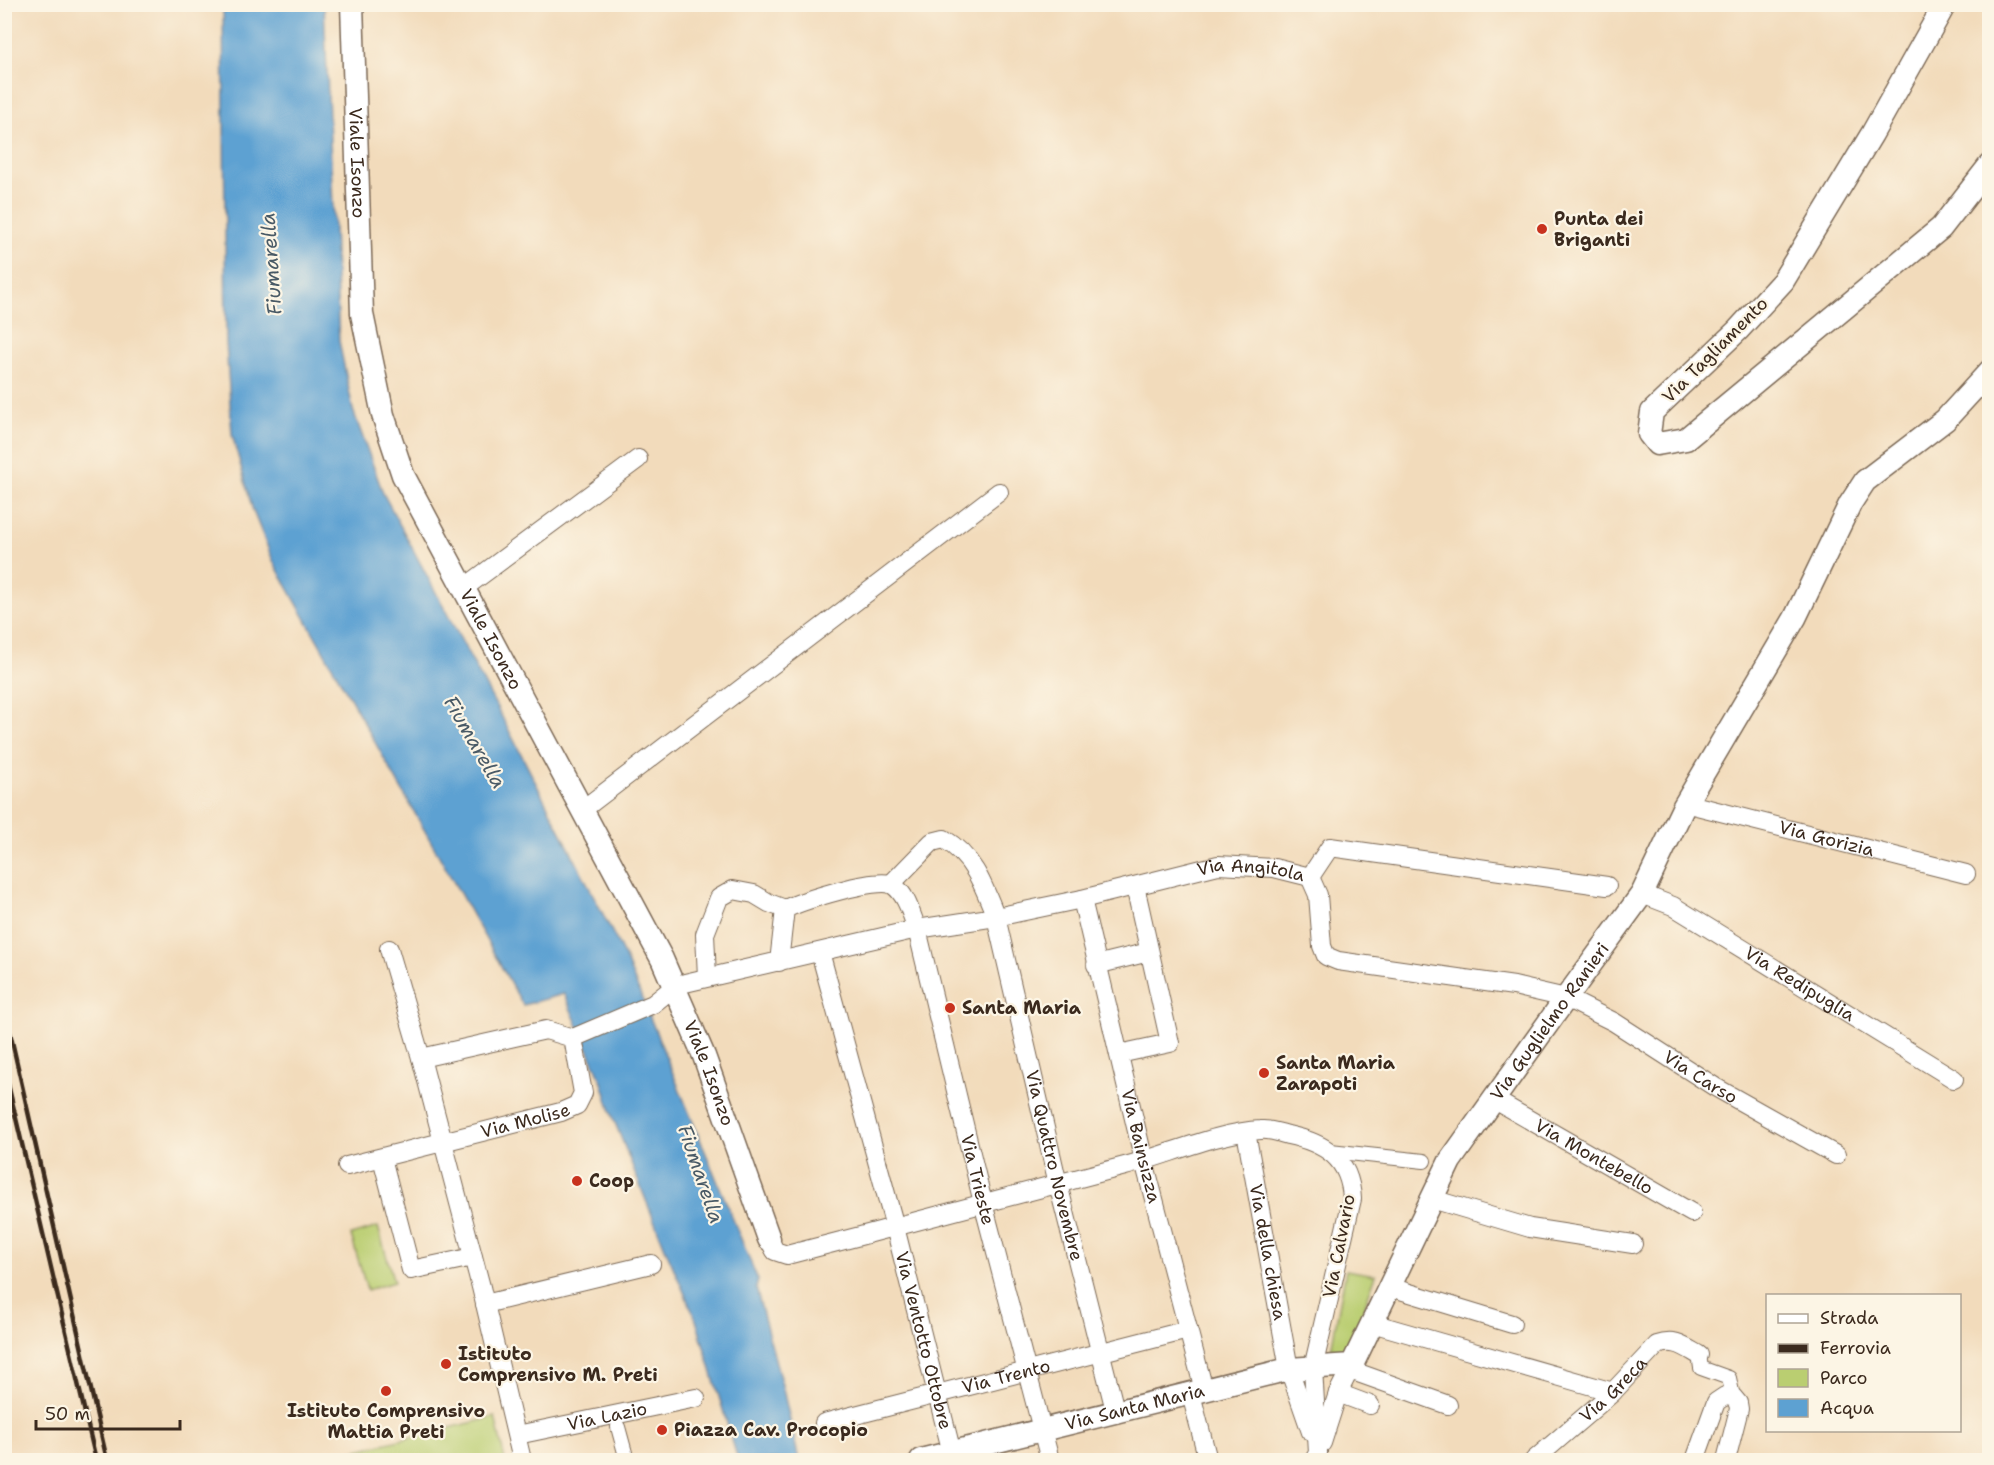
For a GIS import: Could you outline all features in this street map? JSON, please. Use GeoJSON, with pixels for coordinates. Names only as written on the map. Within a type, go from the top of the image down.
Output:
{"type":"FeatureCollection","features":[{"type":"Feature","properties":{"kind":"street","name":"Viale Isonzo"},"geometry":{"type":"LineString","coordinates":[[352,4],[362,314],[383,415],[404,475],[662,959],[704,1056],[769,1239]]}},
{"type":"Feature","properties":{"kind":"street","name":"Via Tagliamento"},"geometry":{"type":"LineString","coordinates":[[1945,4],[1872,134],[1783,281],[1738,330],[1652,412],[1649,434],[1657,444],[1686,439],[1941,228],[1989,165]]}},
{"type":"Feature","properties":{"kind":"street","name":"Via Guglielmo Ranieri"},"geometry":{"type":"LineString","coordinates":[[1351,1368],[1432,1199],[1443,1166],[1495,1100],[1642,894],[1685,803],[1795,618],[1850,504],[1865,481],[1945,420],[1989,371]]}},
{"type":"Feature","properties":{"kind":"street"},"geometry":{"type":"LineString","coordinates":[[464,588],[638,459]]}},
{"type":"Feature","properties":{"kind":"street"},"geometry":{"type":"LineString","coordinates":[[582,810],[999,492]]}},
{"type":"Feature","properties":{"kind":"street","name":"Via Gorizia"},"geometry":{"type":"LineString","coordinates":[[1685,803],[1966,874]]}},
{"type":"Feature","properties":{"kind":"street","name":"Via Quattro Novembre"},"geometry":{"type":"LineString","coordinates":[[891,884],[932,842],[944,839],[957,847],[981,879],[996,917],[1058,1184],[1116,1414]]}},
{"type":"Feature","properties":{"kind":"street","name":"Via Angitola"},"geometry":{"type":"LineString","coordinates":[[674,987],[707,977],[917,929],[996,917],[1082,899],[1218,865],[1274,868],[1310,877],[1330,848],[1607,886]]}},
{"type":"Feature","properties":{"kind":"street","name":"Via Carso"},"geometry":{"type":"LineString","coordinates":[[1310,877],[1318,895],[1322,946],[1326,956],[1338,961],[1514,986],[1566,998],[1614,1022],[1715,1087],[1836,1155]]}},
{"type":"Feature","properties":{"kind":"street"},"geometry":{"type":"LineString","coordinates":[[707,977],[705,934],[719,898],[733,890],[754,894],[785,909],[806,900],[878,882],[891,884]]}},
{"type":"Feature","properties":{"kind":"street","name":"Via Trieste"},"geometry":{"type":"LineString","coordinates":[[891,884],[905,898],[917,929],[983,1203],[1050,1461]]}},
{"type":"Feature","properties":{"kind":"street"},"geometry":{"type":"LineString","coordinates":[[1119,1054],[1170,1043],[1135,886]]}},
{"type":"Feature","properties":{"kind":"street","name":"Via Redipuglia"},"geometry":{"type":"LineString","coordinates":[[1642,894],[1672,906],[1954,1079]]}},
{"type":"Feature","properties":{"kind":"street","name":"Via Bainsizza"},"geometry":{"type":"LineString","coordinates":[[1082,899],[1144,1161],[1188,1330],[1208,1461]]}},
{"type":"Feature","properties":{"kind":"street"},"geometry":{"type":"LineString","coordinates":[[779,962],[785,909]]}},
{"type":"Feature","properties":{"kind":"street"},"geometry":{"type":"LineString","coordinates":[[389,950],[421,1059],[421,1091],[443,1143],[485,1304],[522,1461]]}},
{"type":"Feature","properties":{"kind":"street","name":"Via Ventotto Ottobre"},"geometry":{"type":"LineString","coordinates":[[820,952],[895,1227],[952,1453]]}},
{"type":"Feature","properties":{"kind":"street"},"geometry":{"type":"LineString","coordinates":[[1096,965],[1149,952]]}},
{"type":"Feature","properties":{"kind":"street"},"geometry":{"type":"LineString","coordinates":[[421,1059],[546,1030],[573,1038],[653,1004],[674,987]]}},
{"type":"Feature","properties":{"kind":"street","name":"Via Molise"},"geometry":{"type":"LineString","coordinates":[[347,1166],[561,1112],[577,1105],[584,1092],[573,1038]]}},
{"type":"Feature","properties":{"kind":"street","name":"Via Montebello"},"geometry":{"type":"LineString","coordinates":[[1495,1100],[1692,1213]]}},
{"type":"Feature","properties":{"kind":"street","name":"Via Calvario"},"geometry":{"type":"LineString","coordinates":[[769,1239],[775,1251],[787,1255],[1246,1132],[1264,1130],[1312,1140],[1330,1151],[1344,1168],[1351,1183],[1352,1199],[1313,1368],[1319,1458]]}},
{"type":"Feature","properties":{"kind":"street","name":"Via della chiesa"},"geometry":{"type":"LineString","coordinates":[[1246,1132],[1289,1370],[1319,1458]]}},
{"type":"Feature","properties":{"kind":"street"},"geometry":{"type":"LineString","coordinates":[[1330,1151],[1424,1161]]}},
{"type":"Feature","properties":{"kind":"street"},"geometry":{"type":"LineString","coordinates":[[382,1158],[411,1270],[473,1257]]}},
{"type":"Feature","properties":{"kind":"street"},"geometry":{"type":"LineString","coordinates":[[1432,1199],[1530,1228],[1632,1244]]}},
{"type":"Feature","properties":{"kind":"street"},"geometry":{"type":"LineString","coordinates":[[485,1304],[651,1264]]}},
{"type":"Feature","properties":{"kind":"street"},"geometry":{"type":"LineString","coordinates":[[1390,1287],[1512,1324]]}},
{"type":"Feature","properties":{"kind":"street"},"geometry":{"type":"LineString","coordinates":[[1372,1323],[1613,1392]]}},
{"type":"Feature","properties":{"kind":"street","name":"Via Trento"},"geometry":{"type":"LineString","coordinates":[[824,1423],[1188,1330]]}},
{"type":"Feature","properties":{"kind":"street","name":"Via Greca"},"geometry":{"type":"LineString","coordinates":[[1534,1461],[1613,1392],[1657,1345],[1667,1342],[1679,1344],[1699,1356]]}},
{"type":"Feature","properties":{"kind":"street"},"geometry":{"type":"LineString","coordinates":[[1699,1356],[1701,1368],[1729,1378],[1733,1397],[1738,1403],[1739,1409],[1726,1461]]}},
{"type":"Feature","properties":{"kind":"street"},"geometry":{"type":"LineString","coordinates":[[1319,1458],[1338,1393],[1351,1368],[1448,1405]]}},
{"type":"Feature","properties":{"kind":"street","name":"Via Santa Maria"},"geometry":{"type":"LineString","coordinates":[[921,1461],[1289,1370],[1351,1368]]}},
{"type":"Feature","properties":{"kind":"street"},"geometry":{"type":"LineString","coordinates":[[1338,1393],[1370,1405]]}},
{"type":"Feature","properties":{"kind":"street"},"geometry":{"type":"LineString","coordinates":[[1695,1461],[1716,1402],[1725,1396],[1733,1397]]}},
{"type":"Feature","properties":{"kind":"street","name":"Via Lazio"},"geometry":{"type":"LineString","coordinates":[[517,1435],[616,1421],[696,1398]]}},
{"type":"Feature","properties":{"kind":"street"},"geometry":{"type":"LineString","coordinates":[[616,1421],[627,1461]]}},
{"type":"Feature","properties":{"kind":"green space"},"geometry":{"type":"Polygon","coordinates":[[[378,1227],[394,1282],[367,1290],[351,1235],[378,1227]]]}},
{"type":"Feature","properties":{"kind":"green space"},"geometry":{"type":"Polygon","coordinates":[[[1346,1270],[1376,1275],[1344,1363],[1329,1360],[1346,1270]]]}},
{"type":"Feature","properties":{"kind":"green space"},"geometry":{"type":"Polygon","coordinates":[[[495,1417],[505,1460],[343,1460],[341,1454],[495,1417]]]}},
{"type":"Feature","properties":{"kind":"water","name":"Fiumarella"},"geometry":{"type":"Polygon","coordinates":[[[223,5],[324,5],[339,341],[353,410],[383,493],[501,715],[625,957],[758,1280],[756,1288],[799,1460],[738,1460],[696,1320],[612,1115],[601,1079],[564,994],[523,1005],[274,563],[253,511],[232,434],[226,342],[223,5]]]}},
{"type":"Feature","properties":{"kind":"railway"},"geometry":{"type":"LineString","coordinates":[[4,1006],[107,1460]]}},
{"type":"Feature","properties":{"kind":"railway"},"geometry":{"type":"LineString","coordinates":[[4,1067],[96,1460]]}},
{"type":"Feature","properties":{"kind":"place","name":"Punta dei Briganti"},"geometry":{"type":"Point","coordinates":[1542,229]}},
{"type":"Feature","properties":{"kind":"place","name":"Santa Maria"},"geometry":{"type":"Point","coordinates":[950,1008]}},
{"type":"Feature","properties":{"kind":"place","name":"Santa Maria Zarapoti"},"geometry":{"type":"Point","coordinates":[1264,1073]}},
{"type":"Feature","properties":{"kind":"place","name":"Coop"},"geometry":{"type":"Point","coordinates":[577,1181]}},
{"type":"Feature","properties":{"kind":"place","name":"Istituto Comprensivo M. Preti"},"geometry":{"type":"Point","coordinates":[446,1364]}},
{"type":"Feature","properties":{"kind":"place","name":"Istituto Comprensivo Mattia Preti"},"geometry":{"type":"Point","coordinates":[386,1391]}},
{"type":"Feature","properties":{"kind":"place","name":"Piazza Cav. Procopio"},"geometry":{"type":"Point","coordinates":[662,1430]}}]}
